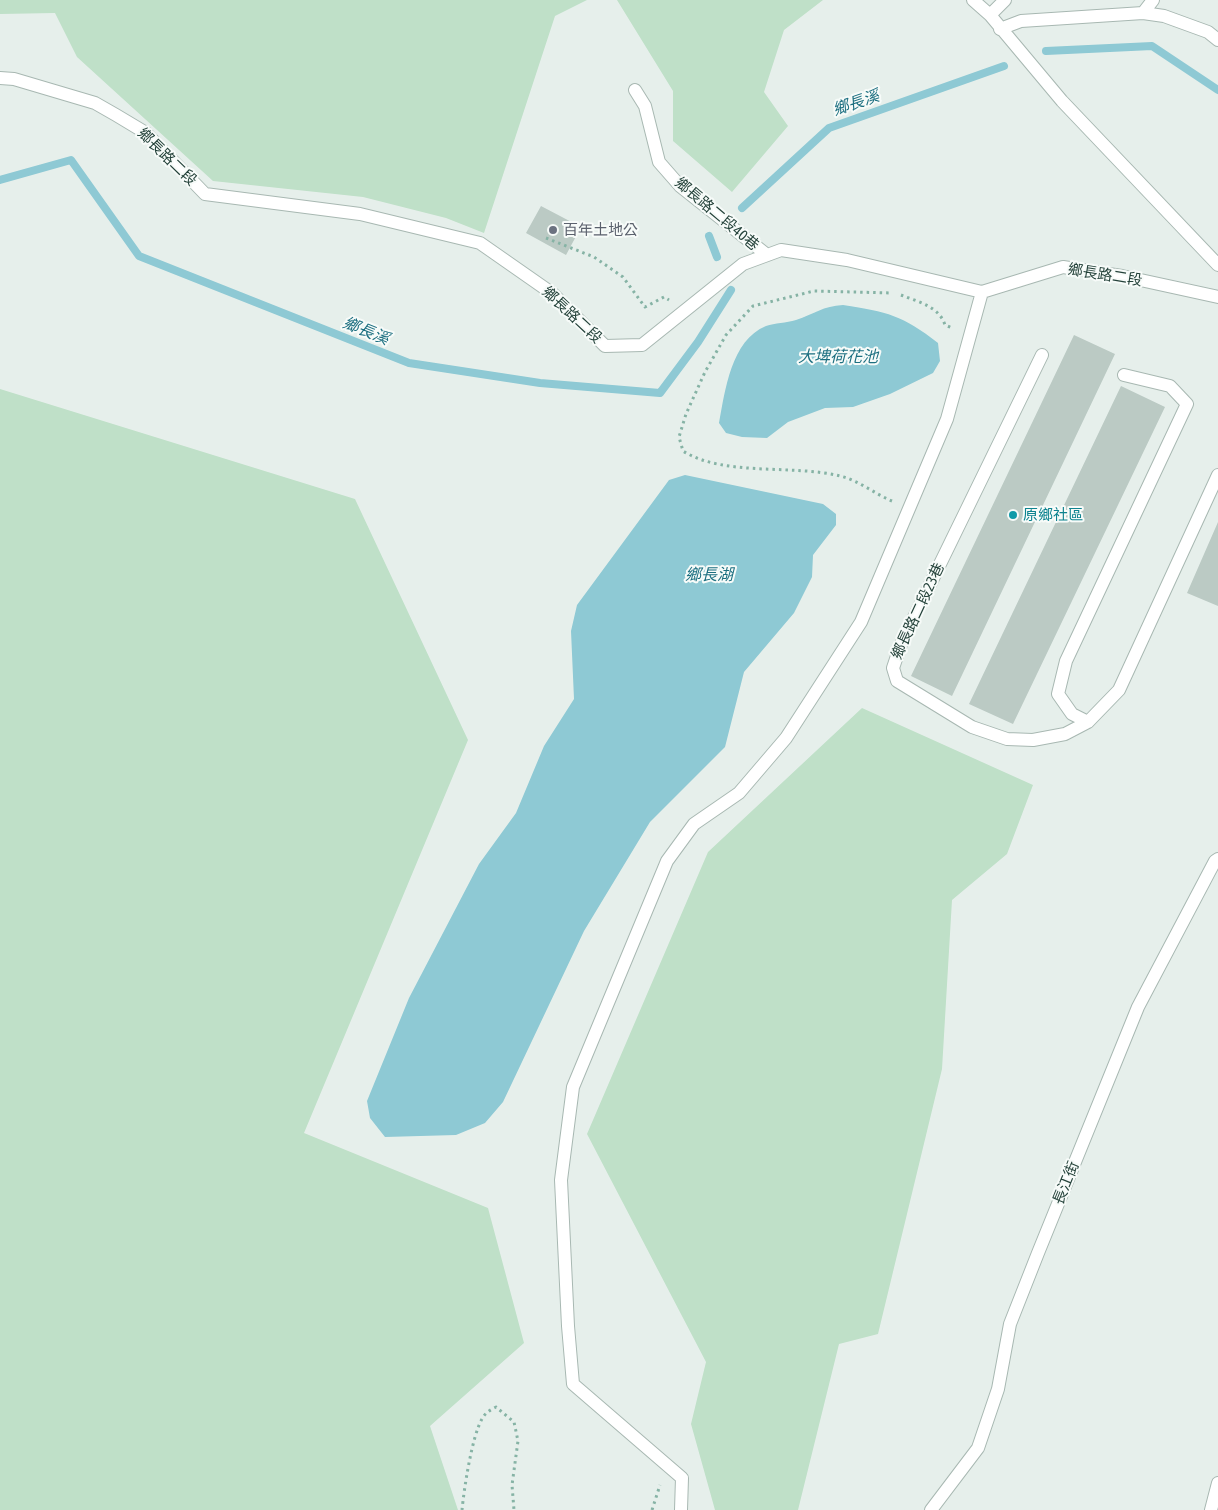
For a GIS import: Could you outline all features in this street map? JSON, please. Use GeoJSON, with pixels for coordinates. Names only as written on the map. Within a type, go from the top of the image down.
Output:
{"type":"FeatureCollection","features":[{"type":"Feature","properties":{"kind":"lane"},"geometry":{"type":"LineString","coordinates":[[973,0],[990,15],[1062,101],[1218,264]]}},
{"type":"Feature","properties":{"kind":"lane"},"geometry":{"type":"LineString","coordinates":[[990,15],[1005,0]]}},
{"type":"Feature","properties":{"kind":"lane"},"geometry":{"type":"LineString","coordinates":[[1144,13],[1153,0]]}},
{"type":"Feature","properties":{"kind":"lane"},"geometry":{"type":"LineString","coordinates":[[1000,29],[1021,21],[1144,13],[1164,16],[1208,32],[1218,40]]}},
{"type":"Feature","properties":{"kind":"lane","name":"鄉長路二段"},"geometry":{"type":"LineString","coordinates":[[0,78],[14,79],[95,103],[146,133],[205,194],[360,214],[480,244],[553,294],[605,346],[642,345],[743,264],[781,250],[847,260],[982,292],[1063,267],[1122,276],[1218,297]]}},
{"type":"Feature","properties":{"kind":"lane","name":"鄉長路二段40巷"},"geometry":{"type":"LineString","coordinates":[[635,90],[645,106],[659,162],[680,186],[767,255]]}},
{"type":"Feature","properties":{"kind":"lane"},"geometry":{"type":"LineString","coordinates":[[681,1510],[682,1478],[573,1384],[568,1326],[561,1180],[573,1087],[667,861],[694,824],[739,793],[786,738],[861,622],[947,419],[982,292]]}},
{"type":"Feature","properties":{"kind":"lane","name":"鄉長路二段23巷"},"geometry":{"type":"LineString","coordinates":[[1042,355],[900,644],[893,668],[897,681],[972,726],[1007,739],[1033,740],[1065,734],[1088,722],[1119,690],[1218,475]]}},
{"type":"Feature","properties":{"kind":"lane"},"geometry":{"type":"LineString","coordinates":[[1088,722],[1072,714],[1058,694],[1066,661],[1187,404],[1170,386],[1124,375]]}},
{"type":"Feature","properties":{"kind":"lane","name":"長江街"},"geometry":{"type":"LineString","coordinates":[[931,1510],[978,1448],[998,1389],[1010,1324],[1138,1007],[1214,861],[1218,860]]}},
{"type":"Feature","properties":{"kind":"lane"},"geometry":{"type":"LineString","coordinates":[[1211,1510],[1218,1483]]}},
{"type":"Feature","properties":{"kind":"path"},"geometry":{"type":"LineString","coordinates":[[546,238],[594,257],[623,276],[645,307],[664,297],[687,309]]}},
{"type":"Feature","properties":{"kind":"path"},"geometry":{"type":"LineString","coordinates":[[909,507],[875,494],[842,476],[807,470],[748,468],[694,458],[683,451],[679,438],[686,414],[705,372],[726,335],[753,306],[814,291],[896,293],[932,307],[943,317],[946,325],[971,335]]}},
{"type":"Feature","properties":{"kind":"path"},"geometry":{"type":"LineString","coordinates":[[462,1510],[471,1459],[481,1420],[487,1412],[496,1407],[514,1422],[518,1441],[512,1485],[514,1510]]}},
{"type":"Feature","properties":{"kind":"path"},"geometry":{"type":"LineString","coordinates":[[652,1510],[665,1465]]}},
{"type":"Feature","properties":{"kind":"green space"},"geometry":{"type":"Polygon","coordinates":[[[0,0],[587,0],[555,16],[484,233],[446,218],[363,197],[213,181],[77,57],[55,13],[0,14],[0,0]]]}},
{"type":"Feature","properties":{"kind":"green space"},"geometry":{"type":"Polygon","coordinates":[[[617,0],[823,0],[784,30],[764,92],[788,126],[732,192],[673,141],[673,91],[617,0]]]}},
{"type":"Feature","properties":{"kind":"green space"},"geometry":{"type":"Polygon","coordinates":[[[0,389],[355,499],[468,740],[304,1133],[488,1208],[524,1343],[430,1426],[458,1510],[0,1510],[0,389]]]}},
{"type":"Feature","properties":{"kind":"green space"},"geometry":{"type":"Polygon","coordinates":[[[862,708],[1033,785],[1007,854],[952,900],[942,1069],[878,1334],[839,1344],[798,1510],[715,1510],[691,1424],[706,1362],[587,1134],[708,852],[862,708]]]}},
{"type":"Feature","properties":{"kind":"water","name":"大埤荷花池"},"geometry":{"type":"Polygon","coordinates":[[[843,305],[894,316],[914,326],[938,343],[940,361],[933,373],[890,394],[853,407],[825,408],[788,422],[767,438],[742,437],[726,433],[719,423],[727,382],[737,354],[754,333],[766,326],[796,320],[824,309],[843,305]]]}},
{"type":"Feature","properties":{"kind":"water","name":"鄉長湖"},"geometry":{"type":"Polygon","coordinates":[[[685,475],[823,504],[836,514],[836,525],[813,555],[812,577],[794,613],[744,672],[725,747],[650,822],[584,931],[503,1102],[485,1123],[456,1135],[385,1137],[370,1118],[367,1101],[409,998],[479,864],[516,813],[544,746],[574,699],[571,631],[577,605],[669,480],[685,475]]]}},
{"type":"Feature","properties":{"kind":"building","name":"百年土地公"},"geometry":{"type":"Polygon","coordinates":[[[541,206],[581,227],[566,255],[526,233],[541,206]]]}},
{"type":"Feature","properties":{"kind":"building","name":"原鄉社區"},"geometry":{"type":"Polygon","coordinates":[[[1074,335],[1115,354],[952,696],[911,676],[1074,335]]]}},
{"type":"Feature","properties":{"kind":"building","name":"原鄉社區"},"geometry":{"type":"Polygon","coordinates":[[[1121,386],[1165,407],[1013,724],[969,704],[1121,386]]]}},
{"type":"Feature","properties":{"kind":"building"},"geometry":{"type":"Polygon","coordinates":[[[1218,522],[1218,606],[1187,593],[1218,522]]]}},
{"type":"Feature","properties":{"kind":"waterway","name":"鄉長溪"},"geometry":{"type":"LineString","coordinates":[[1046,51],[1152,46],[1218,90]]}},
{"type":"Feature","properties":{"kind":"waterway","name":"鄉長溪"},"geometry":{"type":"LineString","coordinates":[[742,208],[829,128],[1004,66]]}},
{"type":"Feature","properties":{"kind":"waterway","name":"鄉長溪"},"geometry":{"type":"LineString","coordinates":[[0,180],[71,160],[139,256],[409,363],[540,383],[660,393],[698,342],[731,290]]}},
{"type":"Feature","properties":{"kind":"waterway","name":"鄉長溪"},"geometry":{"type":"LineString","coordinates":[[709,236],[717,257]]}},
{"type":"Feature","properties":{"kind":"place","name":"百年土地公"},"geometry":{"type":"Point","coordinates":[553,230]}},
{"type":"Feature","properties":{"kind":"place","name":"原鄉社區"},"geometry":{"type":"Point","coordinates":[1013,515]}}]}
